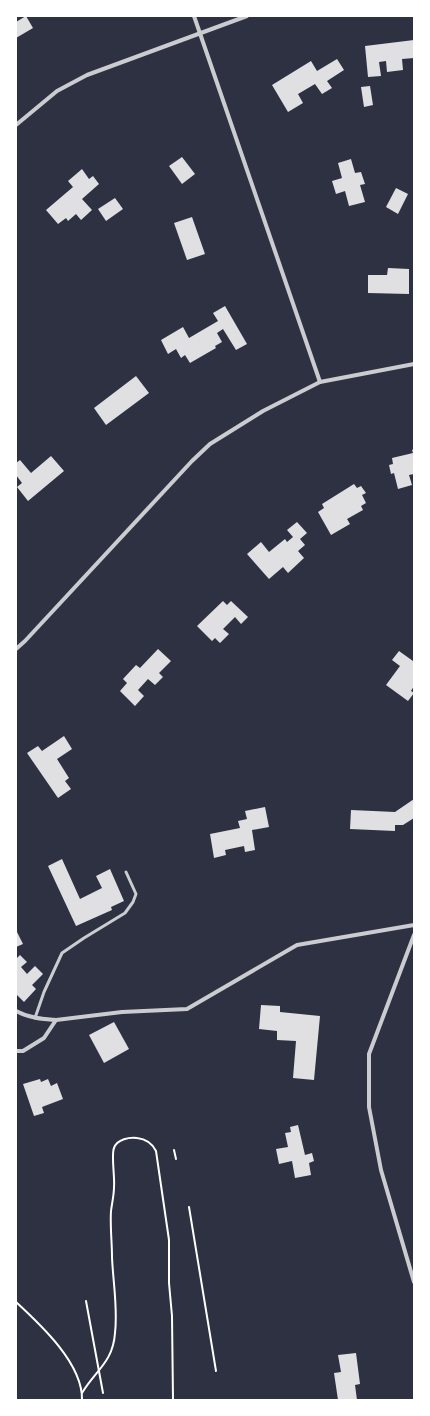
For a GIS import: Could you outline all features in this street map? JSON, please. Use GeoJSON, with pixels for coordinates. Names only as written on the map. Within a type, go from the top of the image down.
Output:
{"type":"FeatureCollection","features":[{"type":"Feature","properties":{"kind":"street"},"geometry":{"type":"LineString","coordinates":[[194,16],[320,382]]}},
{"type":"Feature","properties":{"kind":"street"},"geometry":{"type":"LineString","coordinates":[[16,125],[57,91],[87,74],[247,16]]}},
{"type":"Feature","properties":{"kind":"street"},"geometry":{"type":"LineString","coordinates":[[16,649],[75,588],[192,461],[210,444],[263,411],[320,382],[414,364]]}},
{"type":"Feature","properties":{"kind":"street"},"geometry":{"type":"LineString","coordinates":[[16,1011],[35,1018],[56,1020],[122,1012],[187,1010],[297,945],[414,926]]}},
{"type":"Feature","properties":{"kind":"street"},"geometry":{"type":"LineString","coordinates":[[414,935],[369,1054],[369,1107],[381,1170],[414,1282]]}},
{"type":"Feature","properties":{"kind":"street"},"geometry":{"type":"LineString","coordinates":[[16,1051],[23,1051],[44,1038],[56,1020]]}},
{"type":"Feature","properties":{"kind":"lane"},"geometry":{"type":"LineString","coordinates":[[35,1018],[44,992],[62,953],[125,913],[133,902],[136,894],[126,872]]}},
{"type":"Feature","properties":{"kind":"path"},"geometry":{"type":"LineString","coordinates":[[82,1393],[108,1360],[115,1333],[111,1212],[114,1187],[114,1148],[116,1143],[124,1139],[137,1138],[151,1143],[156,1151],[169,1236],[169,1283],[172,1316],[172,1400]]}},
{"type":"Feature","properties":{"kind":"path"},"geometry":{"type":"LineString","coordinates":[[174,1150],[176,1159]]}},
{"type":"Feature","properties":{"kind":"path"},"geometry":{"type":"LineString","coordinates":[[189,1207],[216,1371]]}},
{"type":"Feature","properties":{"kind":"path"},"geometry":{"type":"LineString","coordinates":[[86,1301],[103,1393]]}},
{"type":"Feature","properties":{"kind":"path"},"geometry":{"type":"LineString","coordinates":[[16,1302],[36,1320],[68,1358],[76,1372],[82,1393],[82,1400]]}},
{"type":"Feature","properties":{"kind":"building"},"geometry":{"type":"Polygon","coordinates":[[[26,16],[33,28],[16,38],[16,22],[26,16]]]}},
{"type":"Feature","properties":{"kind":"building"},"geometry":{"type":"Polygon","coordinates":[[[414,40],[414,58],[402,59],[403,70],[387,72],[386,61],[379,62],[381,76],[368,77],[365,46],[414,40]]]}},
{"type":"Feature","properties":{"kind":"building"},"geometry":{"type":"Polygon","coordinates":[[[337,59],[344,70],[327,81],[332,88],[322,94],[315,84],[298,94],[303,103],[288,112],[272,85],[311,61],[317,71],[337,59]]]}},
{"type":"Feature","properties":{"kind":"building"},"geometry":{"type":"Polygon","coordinates":[[[370,86],[373,105],[364,107],[361,87],[370,86]]]}},
{"type":"Feature","properties":{"kind":"building"},"geometry":{"type":"Polygon","coordinates":[[[182,157],[195,174],[182,184],[169,166],[182,157]]]}},
{"type":"Feature","properties":{"kind":"building"},"geometry":{"type":"Polygon","coordinates":[[[351,159],[355,173],[361,172],[365,184],[360,185],[365,202],[349,206],[345,191],[336,194],[332,181],[342,178],[338,163],[351,159]]]}},
{"type":"Feature","properties":{"kind":"building"},"geometry":{"type":"Polygon","coordinates":[[[82,169],[89,179],[93,176],[99,184],[82,199],[92,210],[81,220],[76,214],[68,221],[66,218],[58,224],[46,210],[73,187],[68,181],[82,169]]]}},
{"type":"Feature","properties":{"kind":"building"},"geometry":{"type":"Polygon","coordinates":[[[396,188],[408,194],[398,214],[386,207],[396,188]]]}},
{"type":"Feature","properties":{"kind":"building"},"geometry":{"type":"Polygon","coordinates":[[[115,198],[123,209],[106,221],[98,209],[115,198]]]}},
{"type":"Feature","properties":{"kind":"building"},"geometry":{"type":"Polygon","coordinates":[[[192,217],[205,254],[187,260],[174,223],[192,217]]]}},
{"type":"Feature","properties":{"kind":"building"},"geometry":{"type":"Polygon","coordinates":[[[388,268],[409,269],[409,294],[368,293],[368,275],[387,275],[388,268]]]}},
{"type":"Feature","properties":{"kind":"building"},"geometry":{"type":"Polygon","coordinates":[[[225,306],[247,344],[236,350],[223,329],[217,333],[222,342],[215,346],[216,348],[190,363],[185,355],[181,358],[176,349],[168,354],[161,340],[183,327],[189,338],[218,321],[213,313],[225,306]]]}},
{"type":"Feature","properties":{"kind":"building"},"geometry":{"type":"Polygon","coordinates":[[[136,376],[149,393],[106,425],[94,408],[136,376]]]}},
{"type":"Feature","properties":{"kind":"building"},"geometry":{"type":"Polygon","coordinates":[[[414,449],[414,474],[409,475],[412,485],[398,489],[394,473],[391,474],[389,465],[393,464],[392,458],[413,453],[412,450],[414,449]]]}},
{"type":"Feature","properties":{"kind":"building"},"geometry":{"type":"Polygon","coordinates":[[[51,456],[64,471],[28,501],[17,487],[22,483],[16,475],[16,463],[20,460],[31,473],[51,456]]]}},
{"type":"Feature","properties":{"kind":"building"},"geometry":{"type":"Polygon","coordinates":[[[354,484],[357,488],[361,486],[366,493],[362,495],[366,503],[361,506],[363,510],[347,519],[350,524],[331,535],[318,512],[324,508],[322,504],[354,484]]]}},
{"type":"Feature","properties":{"kind":"building"},"geometry":{"type":"Polygon","coordinates":[[[297,522],[307,533],[300,539],[305,545],[298,551],[304,558],[288,573],[283,567],[269,579],[247,554],[261,542],[269,552],[285,539],[287,542],[293,537],[287,530],[297,522]]]}},
{"type":"Feature","properties":{"kind":"building"},"geometry":{"type":"Polygon","coordinates":[[[223,601],[227,605],[231,601],[248,617],[241,624],[235,617],[223,629],[229,634],[220,643],[215,638],[212,641],[197,626],[223,601]]]}},
{"type":"Feature","properties":{"kind":"building"},"geometry":{"type":"Polygon","coordinates":[[[158,649],[171,661],[159,673],[163,677],[155,685],[148,679],[138,690],[144,696],[135,706],[120,691],[127,683],[123,679],[136,665],[140,668],[158,649]]]}},
{"type":"Feature","properties":{"kind":"building"},"geometry":{"type":"Polygon","coordinates":[[[399,651],[413,661],[414,660],[414,686],[411,691],[414,693],[408,701],[386,685],[400,666],[392,660],[399,651]]]}},
{"type":"Feature","properties":{"kind":"building"},"geometry":{"type":"Polygon","coordinates":[[[64,736],[72,749],[57,759],[69,778],[65,781],[71,789],[58,798],[27,753],[38,746],[42,751],[64,736]]]}},
{"type":"Feature","properties":{"kind":"building"},"geometry":{"type":"Polygon","coordinates":[[[414,799],[414,818],[403,825],[395,825],[395,831],[350,829],[351,810],[395,812],[414,799]]]}},
{"type":"Feature","properties":{"kind":"building"},"geometry":{"type":"Polygon","coordinates":[[[265,807],[269,827],[252,830],[255,850],[245,852],[244,846],[225,850],[226,855],[214,858],[210,834],[240,828],[238,821],[247,819],[245,811],[265,807]]]}},
{"type":"Feature","properties":{"kind":"building"},"geometry":{"type":"Polygon","coordinates":[[[62,859],[80,899],[102,888],[96,876],[110,869],[124,901],[111,907],[112,910],[76,926],[48,866],[62,859]]]}},
{"type":"Feature","properties":{"kind":"building"},"geometry":{"type":"Polygon","coordinates":[[[16,930],[23,944],[16,947],[16,930]]]}},
{"type":"Feature","properties":{"kind":"building"},"geometry":{"type":"Polygon","coordinates":[[[20,955],[27,962],[21,967],[27,974],[35,966],[43,974],[32,985],[36,989],[24,1002],[16,994],[16,959],[20,955]]]}},
{"type":"Feature","properties":{"kind":"building"},"geometry":{"type":"Polygon","coordinates":[[[261,1005],[280,1006],[280,1012],[320,1016],[314,1080],[293,1078],[296,1041],[277,1040],[277,1031],[259,1029],[261,1005]]]}},
{"type":"Feature","properties":{"kind":"building"},"geometry":{"type":"Polygon","coordinates":[[[114,1022],[129,1049],[104,1063],[89,1035],[114,1022]]]}},
{"type":"Feature","properties":{"kind":"building"},"geometry":{"type":"Polygon","coordinates":[[[40,1079],[41,1082],[48,1079],[51,1086],[57,1083],[63,1099],[42,1107],[44,1113],[34,1116],[23,1084],[40,1079]]]}},
{"type":"Feature","properties":{"kind":"building"},"geometry":{"type":"Polygon","coordinates":[[[298,1125],[305,1155],[312,1153],[314,1161],[309,1163],[311,1175],[295,1178],[292,1161],[279,1164],[276,1149],[288,1147],[285,1133],[291,1132],[290,1127],[298,1125]]]}},
{"type":"Feature","properties":{"kind":"building"},"geometry":{"type":"Polygon","coordinates":[[[356,1353],[360,1384],[355,1385],[357,1400],[338,1400],[334,1373],[341,1372],[338,1355],[356,1353]]]}}]}
